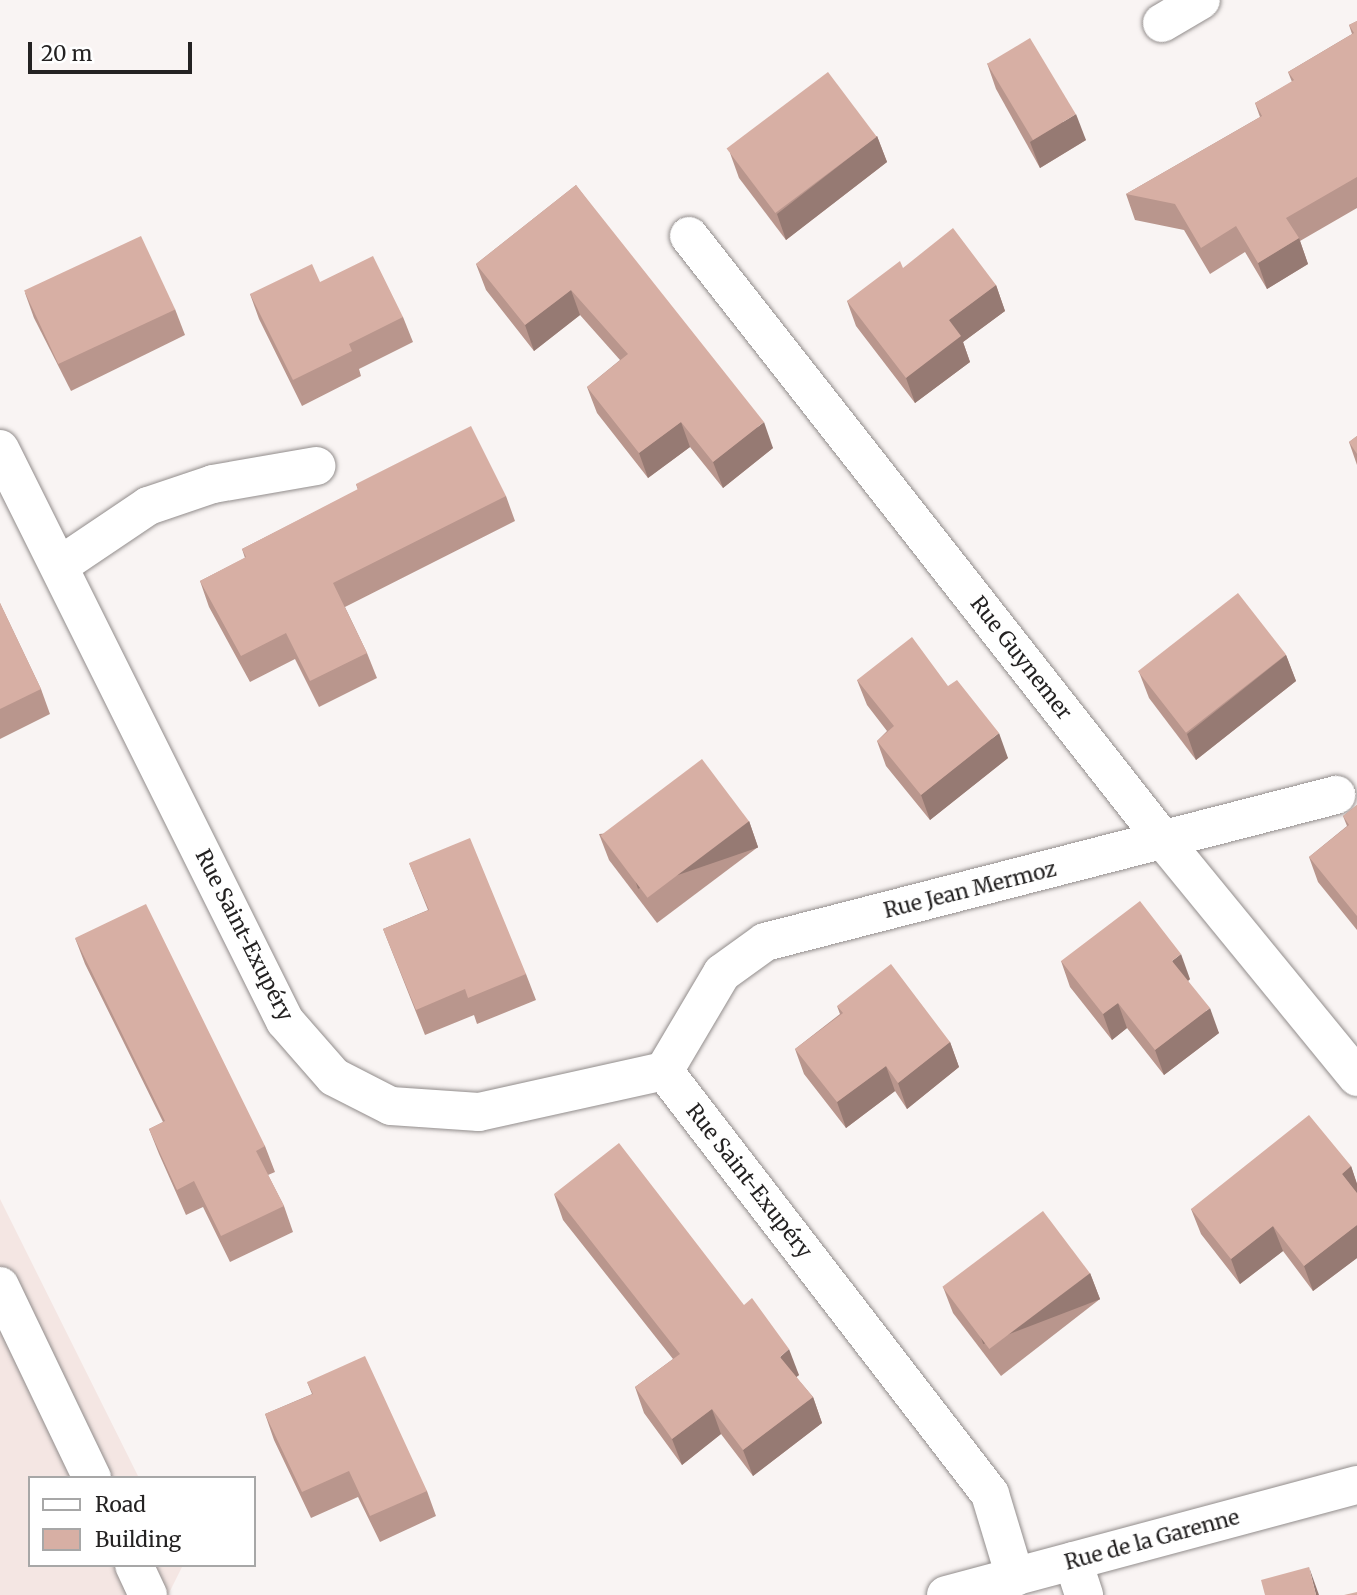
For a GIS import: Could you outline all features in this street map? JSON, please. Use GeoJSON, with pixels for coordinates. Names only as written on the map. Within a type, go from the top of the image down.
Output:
{"type":"FeatureCollection","features":[{"type":"Feature","properties":{"kind":"street"},"geometry":{"type":"LineString","coordinates":[[1162,23],[1201,0]]}},
{"type":"Feature","properties":{"kind":"street","name":"Rue Guynemer"},"geometry":{"type":"LineString","coordinates":[[689,236],[1164,841],[1357,1077]]}},
{"type":"Feature","properties":{"kind":"street","name":"Rue Saint-Exupéry"},"geometry":{"type":"LineString","coordinates":[[0,449],[285,1021],[334,1077],[391,1106],[479,1112],[664,1071],[990,1494],[1015,1577]]}},
{"type":"Feature","properties":{"kind":"street"},"geometry":{"type":"LineString","coordinates":[[59,566],[148,506],[213,484],[316,466]]}},
{"type":"Feature","properties":{"kind":"street","name":"Rue Jean Mermoz"},"geometry":{"type":"LineString","coordinates":[[664,1071],[722,973],[765,942],[1336,795]]}},
{"type":"Feature","properties":{"kind":"street"},"geometry":{"type":"LineString","coordinates":[[0,1286],[91,1476]]}},
{"type":"Feature","properties":{"kind":"street","name":"Rue de la Garenne"},"geometry":{"type":"LineString","coordinates":[[946,1595],[1015,1577],[1079,1578],[1357,1485]]}},
{"type":"Feature","properties":{"kind":"street"},"geometry":{"type":"LineString","coordinates":[[135,1567],[148,1595]]}},
{"type":"Feature","properties":{"kind":"shaded area"},"geometry":{"type":"Polygon","coordinates":[[[0,1199],[138,1476],[28,1476],[28,1567],[182,1567],[168,1595],[0,1595],[0,1199]]]}},
{"type":"Feature","properties":{"kind":"building"},"geometry":{"type":"Polygon","coordinates":[[[1357,21],[1357,177],[1286,218],[1299,238],[1258,263],[1236,226],[1201,248],[1175,204],[1126,194],[1262,116],[1255,103],[1294,80],[1288,72],[1354,33],[1349,25],[1357,21]]]}},
{"type":"Feature","properties":{"kind":"building"},"geometry":{"type":"Polygon","coordinates":[[[1030,38],[1076,114],[1033,140],[987,64],[1030,38]]]}},
{"type":"Feature","properties":{"kind":"building"},"geometry":{"type":"Polygon","coordinates":[[[828,72],[877,137],[775,213],[727,148],[828,72]]]}},
{"type":"Feature","properties":{"kind":"building"},"geometry":{"type":"Polygon","coordinates":[[[576,185],[764,422],[713,462],[681,422],[639,453],[587,387],[628,354],[571,290],[525,325],[476,264],[576,185]]]}},
{"type":"Feature","properties":{"kind":"building"},"geometry":{"type":"Polygon","coordinates":[[[953,228],[996,285],[949,320],[961,336],[906,378],[847,301],[900,261],[903,268],[953,228]]]}},
{"type":"Feature","properties":{"kind":"building"},"geometry":{"type":"Polygon","coordinates":[[[141,236],[175,309],[58,364],[24,291],[141,236]]]}},
{"type":"Feature","properties":{"kind":"building"},"geometry":{"type":"Polygon","coordinates":[[[373,256],[403,317],[349,344],[352,351],[293,380],[250,294],[312,264],[320,282],[373,256]]]}},
{"type":"Feature","properties":{"kind":"building"},"geometry":{"type":"Polygon","coordinates":[[[471,426],[506,496],[333,583],[367,653],[310,681],[286,633],[241,656],[200,581],[246,557],[242,549],[358,489],[356,484],[471,426]]]}},
{"type":"Feature","properties":{"kind":"building"},"geometry":{"type":"Polygon","coordinates":[[[1357,436],[1357,454],[1349,442],[1357,436]]]}},
{"type":"Feature","properties":{"kind":"building"},"geometry":{"type":"Polygon","coordinates":[[[1238,593],[1286,654],[1186,733],[1138,671],[1238,593]]]}},
{"type":"Feature","properties":{"kind":"building"},"geometry":{"type":"Polygon","coordinates":[[[0,603],[41,689],[0,709],[0,603]]]}},
{"type":"Feature","properties":{"kind":"building"},"geometry":{"type":"Polygon","coordinates":[[[912,637],[948,686],[957,680],[999,733],[921,795],[877,741],[894,726],[857,680],[912,637]]]}},
{"type":"Feature","properties":{"kind":"building"},"geometry":{"type":"Polygon","coordinates":[[[702,759],[749,821],[648,898],[601,835],[702,759]]]}},
{"type":"Feature","properties":{"kind":"building"},"geometry":{"type":"Polygon","coordinates":[[[1357,805],[1357,916],[1309,857],[1349,825],[1343,816],[1357,805]]]}},
{"type":"Feature","properties":{"kind":"building"},"geometry":{"type":"Polygon","coordinates":[[[470,838],[526,974],[468,998],[465,989],[416,1010],[383,929],[429,910],[409,863],[470,838]]]}},
{"type":"Feature","properties":{"kind":"building"},"geometry":{"type":"Polygon","coordinates":[[[1140,901],[1181,954],[1172,961],[1210,1008],[1155,1050],[1118,1003],[1103,1014],[1061,961],[1140,901]]]}},
{"type":"Feature","properties":{"kind":"building"},"geometry":{"type":"Polygon","coordinates":[[[146,904],[265,1146],[256,1151],[284,1206],[221,1236],[194,1181],[177,1190],[149,1129],[165,1121],[75,938],[146,904]]]}},
{"type":"Feature","properties":{"kind":"building"},"geometry":{"type":"Polygon","coordinates":[[[891,964],[950,1042],[898,1083],[886,1066],[837,1102],[795,1049],[843,1013],[837,1006],[891,964]]]}},
{"type":"Feature","properties":{"kind":"building"},"geometry":{"type":"Polygon","coordinates":[[[1309,1115],[1351,1166],[1342,1174],[1357,1193],[1357,1225],[1304,1266],[1273,1226],[1231,1259],[1191,1209],[1309,1115]]]}},
{"type":"Feature","properties":{"kind":"building"},"geometry":{"type":"Polygon","coordinates":[[[619,1143],[744,1305],[752,1298],[789,1349],[780,1357],[813,1397],[743,1450],[712,1409],[672,1439],[635,1387],[680,1354],[554,1194],[619,1143]]]}},
{"type":"Feature","properties":{"kind":"building"},"geometry":{"type":"Polygon","coordinates":[[[1043,1211],[1090,1273],[989,1349],[942,1287],[1043,1211]]]}},
{"type":"Feature","properties":{"kind":"building"},"geometry":{"type":"Polygon","coordinates":[[[365,1356],[427,1491],[370,1516],[349,1471],[302,1492],[265,1414],[313,1394],[307,1382],[365,1356]]]}},
{"type":"Feature","properties":{"kind":"building"},"geometry":{"type":"Polygon","coordinates":[[[1309,1567],[1316,1595],[1265,1595],[1261,1580],[1309,1567]]]}}]}
